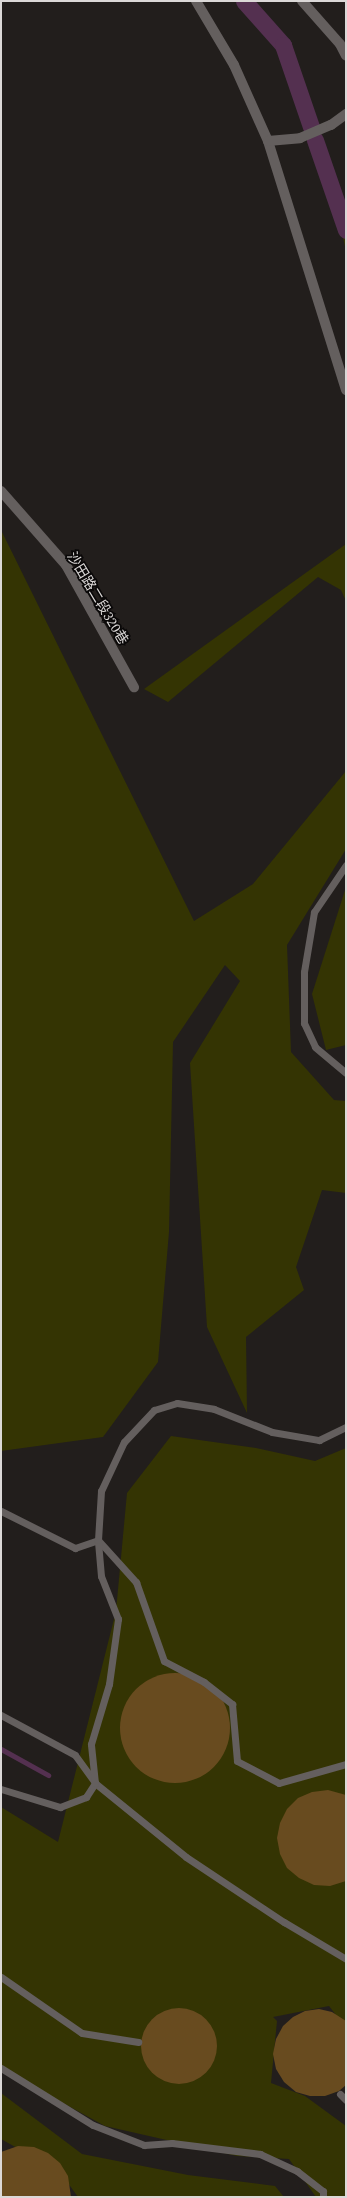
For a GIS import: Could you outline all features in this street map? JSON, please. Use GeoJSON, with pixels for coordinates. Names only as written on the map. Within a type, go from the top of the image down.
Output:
{"type":"FeatureCollection","features":[{"type":"Feature","properties":{"kind":"street"},"geometry":{"type":"LineString","coordinates":[[196,1],[234,65],[268,141],[346,390]]}},
{"type":"Feature","properties":{"kind":"street"},"geometry":{"type":"LineString","coordinates":[[302,1],[340,44],[346,56]]}},
{"type":"Feature","properties":{"kind":"street"},"geometry":{"type":"LineString","coordinates":[[268,141],[300,138],[330,125],[346,114]]}},
{"type":"Feature","properties":{"kind":"street","name":"沙田路二段320巷"},"geometry":{"type":"LineString","coordinates":[[1,491],[66,565],[134,687]]}},
{"type":"Feature","properties":{"kind":"lane"},"geometry":{"type":"LineString","coordinates":[[346,865],[314,912],[304,972],[304,1023],[315,1047],[346,1073]]}},
{"type":"Feature","properties":{"kind":"lane"},"geometry":{"type":"LineString","coordinates":[[1,1789],[60,1807],[86,1797],[96,1783],[91,1744],[109,1684],[118,1619],[101,1576],[98,1540],[100,1491],[124,1442],[154,1410],[177,1403],[214,1409],[272,1432],[319,1440],[346,1427]]}},
{"type":"Feature","properties":{"kind":"lane"},"geometry":{"type":"LineString","coordinates":[[1,1511],[75,1548],[98,1540]]}},
{"type":"Feature","properties":{"kind":"lane"},"geometry":{"type":"LineString","coordinates":[[98,1540],[136,1582],[164,1661],[204,1682],[232,1704],[237,1761],[279,1783],[346,1764]]}},
{"type":"Feature","properties":{"kind":"lane"},"geometry":{"type":"LineString","coordinates":[[1,1715],[75,1755],[96,1783],[186,1857],[284,1922],[346,1959]]}},
{"type":"Feature","properties":{"kind":"lane"},"geometry":{"type":"LineString","coordinates":[[1,1977],[82,2033],[138,2042]]}},
{"type":"Feature","properties":{"kind":"lane"},"geometry":{"type":"LineString","coordinates":[[1,2068],[93,2125],[144,2145],[172,2143],[260,2154],[297,2171],[323,2191],[323,2197]]}},
{"type":"Feature","properties":{"kind":"lane"},"geometry":{"type":"LineString","coordinates":[[340,2094],[346,2100]]}},
{"type":"Feature","properties":{"kind":"shaded area"},"geometry":{"type":"Polygon","coordinates":[[[336,207],[346,210],[346,251],[336,207]]]}},
{"type":"Feature","properties":{"kind":"shaded area"},"geometry":{"type":"Polygon","coordinates":[[[1,530],[194,921],[253,884],[346,771],[346,849],[287,945],[291,1052],[334,1100],[346,1101],[346,1193],[322,1190],[296,1267],[304,1290],[246,1337],[247,1413],[207,1327],[190,1063],[240,981],[225,965],[173,1042],[169,1232],[158,1362],[103,1437],[1,1451],[1,530]]]}},
{"type":"Feature","properties":{"kind":"shaded area"},"geometry":{"type":"Polygon","coordinates":[[[346,544],[346,601],[341,590],[318,577],[168,702],[144,689],[346,544]]]}},
{"type":"Feature","properties":{"kind":"shaded area"},"geometry":{"type":"Polygon","coordinates":[[[346,887],[346,1045],[326,1050],[312,994],[346,887]]]}},
{"type":"Feature","properties":{"kind":"shaded area"},"geometry":{"type":"Polygon","coordinates":[[[171,1436],[256,1448],[315,1461],[346,1448],[346,2028],[329,2006],[273,2017],[277,2021],[271,2083],[305,2096],[346,2126],[346,2197],[316,2197],[289,2159],[237,2156],[105,2126],[1,2069],[1,1807],[58,1842],[116,1611],[127,1493],[171,1436]]]}},
{"type":"Feature","properties":{"kind":"shaded area"},"geometry":{"type":"Polygon","coordinates":[[[1,2093],[82,2154],[188,2175],[275,2186],[284,2197],[78,2197],[60,2172],[1,2139],[1,2093]]]}},
{"type":"Feature","properties":{"kind":"building"},"geometry":{"type":"Polygon","coordinates":[[[175,1673],[196,1677],[214,1689],[226,1707],[230,1728],[226,1749],[214,1767],[196,1779],[175,1783],[154,1779],[136,1767],[124,1749],[120,1728],[124,1707],[136,1689],[154,1677],[175,1673]]]}},
{"type":"Feature","properties":{"kind":"building"},"geometry":{"type":"Polygon","coordinates":[[[328,1790],[346,1795],[346,1881],[330,1886],[314,1885],[299,1878],[287,1868],[280,1854],[277,1838],[280,1823],[287,1809],[298,1798],[312,1792],[328,1790]]]}},
{"type":"Feature","properties":{"kind":"building"},"geometry":{"type":"Polygon","coordinates":[[[179,2008],[194,2011],[206,2019],[214,2031],[217,2046],[214,2061],[206,2073],[194,2081],[179,2084],[164,2081],[152,2073],[144,2061],[141,2046],[144,2031],[152,2019],[164,2011],[179,2008]]]}},
{"type":"Feature","properties":{"kind":"building"},"geometry":{"type":"Polygon","coordinates":[[[319,2009],[332,2012],[346,2021],[346,2085],[339,2091],[325,2096],[310,2096],[296,2092],[284,2082],[276,2069],[273,2054],[276,2039],[283,2026],[293,2017],[305,2011],[319,2009]]]}},
{"type":"Feature","properties":{"kind":"building"},"geometry":{"type":"Polygon","coordinates":[[[18,2146],[34,2147],[48,2153],[60,2163],[68,2176],[71,2197],[1,2197],[1,2152],[18,2146]]]}},
{"type":"Feature","properties":{"kind":"waterway"},"geometry":{"type":"LineString","coordinates":[[244,1],[283,45],[311,127]]}},
{"type":"Feature","properties":{"kind":"waterway"},"geometry":{"type":"LineString","coordinates":[[315,140],[346,230]]}},
{"type":"Feature","properties":{"kind":"waterway"},"geometry":{"type":"LineString","coordinates":[[1,1749],[48,1775]]}}]}
